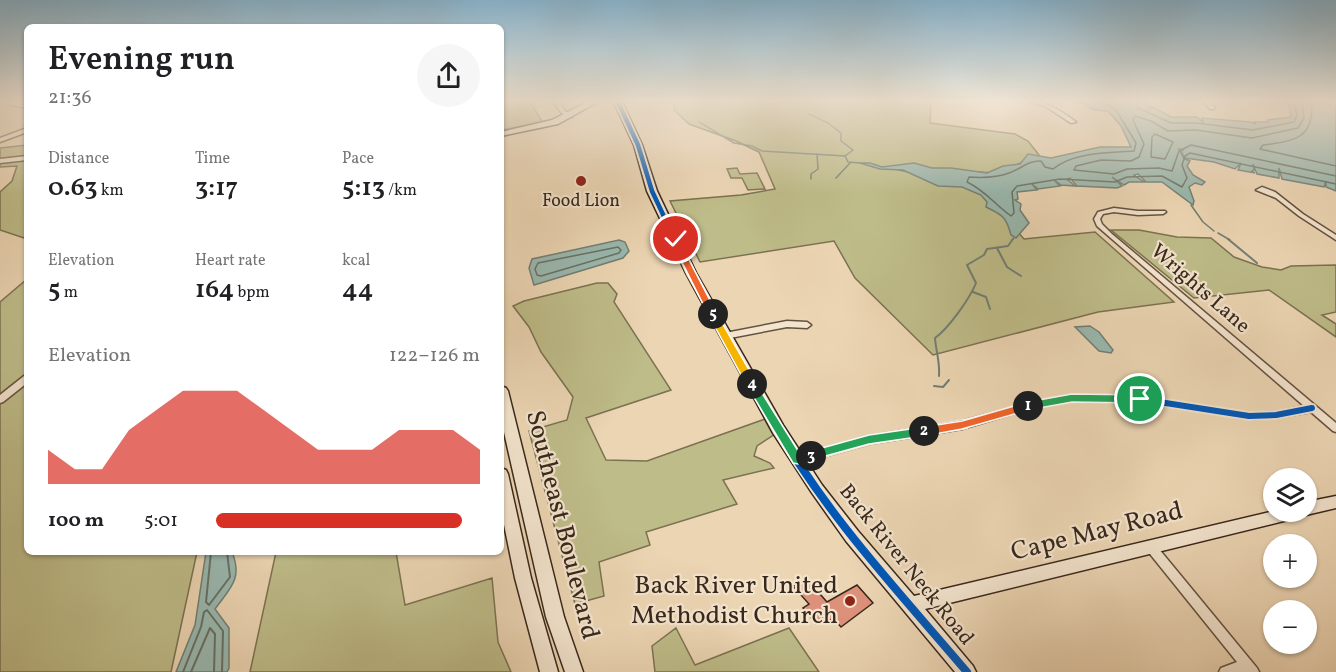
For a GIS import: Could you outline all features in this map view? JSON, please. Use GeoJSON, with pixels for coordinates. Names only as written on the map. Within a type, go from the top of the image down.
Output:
{"type":"FeatureCollection","features":[{"type":"Feature","properties":{"kind":"street"},"geometry":{"type":"LineString","coordinates":[[0,140],[23,131]]}},
{"type":"Feature","properties":{"kind":"street","name":"Back River Neck Road"},"geometry":{"type":"LineString","coordinates":[[632,131],[655,197],[691,273],[798,460],[852,537],[967,672]]}},
{"type":"Feature","properties":{"kind":"street"},"geometry":{"type":"LineString","coordinates":[[0,161],[24,158]]}},
{"type":"Feature","properties":{"kind":"street"},"geometry":{"type":"LineString","coordinates":[[1278,197],[1336,238]]}},
{"type":"Feature","properties":{"kind":"street","name":"Wrights Lane"},"geometry":{"type":"LineString","coordinates":[[1163,212],[1138,213],[1108,210],[1100,213],[1097,219],[1110,235],[1336,429]]}},
{"type":"Feature","properties":{"kind":"street"},"geometry":{"type":"LineString","coordinates":[[726,336],[787,324],[807,325]]}},
{"type":"Feature","properties":{"kind":"street"},"geometry":{"type":"LineString","coordinates":[[0,400],[24,380]]}},
{"type":"Feature","properties":{"kind":"street"},"geometry":{"type":"LineString","coordinates":[[798,460],[869,440],[962,425],[1032,405],[1072,398],[1140,399],[1250,416],[1276,415],[1312,408]]}},
{"type":"Feature","properties":{"kind":"street","name":"Southeast Boulevard"},"geometry":{"type":"LineString","coordinates":[[504,404],[555,617],[574,672]]}},
{"type":"Feature","properties":{"kind":"street","name":"Southeast Boulevard"},"geometry":{"type":"LineString","coordinates":[[504,488],[523,578],[549,672]]}},
{"type":"Feature","properties":{"kind":"street"},"geometry":{"type":"LineString","coordinates":[[1317,506],[1336,502]]}},
{"type":"Feature","properties":{"kind":"street","name":"Cape May Road"},"geometry":{"type":"LineString","coordinates":[[910,605],[1149,545],[1263,519]]}},
{"type":"Feature","properties":{"kind":"street"},"geometry":{"type":"LineString","coordinates":[[1149,545],[1249,669]]}},
{"type":"Feature","properties":{"kind":"street"},"geometry":{"type":"LineString","coordinates":[[1225,672],[1249,669]]}},
{"type":"Feature","properties":{"kind":"shaded area"},"geometry":{"type":"Polygon","coordinates":[[[709,131],[995,131],[1015,134],[1028,141],[1039,155],[997,173],[890,168],[968,185],[989,199],[1024,239],[1095,232],[1174,302],[1098,312],[933,355],[855,278],[834,241],[700,262],[670,201],[741,195],[775,189],[759,152],[709,131]]]}},
{"type":"Feature","properties":{"kind":"shaded area"},"geometry":{"type":"Polygon","coordinates":[[[24,145],[24,238],[0,230],[0,192],[12,181],[17,166],[0,167],[0,148],[24,145]]]}},
{"type":"Feature","properties":{"kind":"shaded area"},"geometry":{"type":"Polygon","coordinates":[[[737,168],[740,174],[757,173],[765,189],[748,190],[742,178],[731,178],[727,169],[737,168]]]}},
{"type":"Feature","properties":{"kind":"shaded area"},"geometry":{"type":"Polygon","coordinates":[[[1111,230],[1139,230],[1177,237],[1211,238],[1234,257],[1262,267],[1281,270],[1291,266],[1336,265],[1336,312],[1322,315],[1336,324],[1336,337],[1269,290],[1194,298],[1111,230]]]}},
{"type":"Feature","properties":{"kind":"shaded area"},"geometry":{"type":"Polygon","coordinates":[[[24,282],[24,555],[196,555],[171,672],[0,672],[0,302],[24,282]]]}},
{"type":"Feature","properties":{"kind":"shaded area"},"geometry":{"type":"Polygon","coordinates":[[[597,283],[608,283],[617,294],[614,302],[671,390],[586,418],[606,460],[647,461],[765,419],[775,434],[757,446],[754,456],[770,463],[774,468],[723,480],[737,504],[646,532],[650,545],[599,562],[604,596],[575,604],[529,431],[567,420],[573,397],[541,352],[529,327],[513,306],[524,301],[597,283]]]}},
{"type":"Feature","properties":{"kind":"shaded area"},"geometry":{"type":"Polygon","coordinates":[[[275,555],[397,555],[405,605],[492,578],[498,642],[511,672],[250,672],[275,555]]]}},
{"type":"Feature","properties":{"kind":"shaded area"},"geometry":{"type":"Polygon","coordinates":[[[676,628],[695,665],[789,628],[819,672],[655,672],[652,646],[676,628]]]}},
{"type":"Feature","properties":{"kind":"water"},"geometry":{"type":"Polygon","coordinates":[[[1124,131],[1336,131],[1336,191],[1326,187],[1326,181],[1324,187],[1282,179],[1279,168],[1279,178],[1257,174],[1253,164],[1254,170],[1252,171],[1255,173],[1238,170],[1241,163],[1235,169],[1214,162],[1185,158],[1181,151],[1183,150],[1179,149],[1184,159],[1190,161],[1187,166],[1193,175],[1205,182],[1202,185],[1195,183],[1189,187],[1194,201],[1193,205],[1162,182],[1146,182],[1138,174],[1134,175],[1144,182],[1129,182],[1124,185],[1112,177],[1122,186],[1117,188],[1077,186],[1070,178],[1067,179],[1075,186],[1061,185],[1054,180],[1060,186],[1038,189],[1032,184],[1037,190],[1017,192],[1018,199],[1015,200],[1021,204],[1020,210],[1029,223],[1016,238],[1011,235],[1003,217],[986,207],[987,202],[981,195],[962,187],[938,186],[903,170],[880,169],[860,163],[882,167],[914,163],[932,168],[987,173],[1003,166],[1020,164],[1028,154],[1051,158],[1100,147],[1131,147],[1124,131]]]}},
{"type":"Feature","properties":{"kind":"water"},"geometry":{"type":"Polygon","coordinates":[[[619,240],[625,242],[629,251],[623,258],[534,285],[529,268],[532,259],[619,240]]]}},
{"type":"Feature","properties":{"kind":"water"},"geometry":{"type":"Polygon","coordinates":[[[1090,326],[1099,332],[1113,350],[1111,353],[1099,351],[1075,327],[1090,326]]]}},
{"type":"Feature","properties":{"kind":"water"},"geometry":{"type":"Polygon","coordinates":[[[206,555],[233,555],[236,569],[233,583],[215,609],[229,628],[229,668],[227,672],[176,672],[195,625],[206,555]]]}},
{"type":"Feature","properties":{"kind":"building","name":"Back River United Methodist Church"},"geometry":{"type":"Polygon","coordinates":[[[806,578],[827,602],[857,585],[873,603],[841,627],[833,618],[830,620],[827,616],[816,624],[803,608],[809,604],[793,586],[806,578]]]}},
{"type":"Feature","properties":{"kind":"waterway"},"geometry":{"type":"LineString","coordinates":[[715,131],[734,143],[752,146],[762,151],[817,154]]}},
{"type":"Feature","properties":{"kind":"waterway"},"geometry":{"type":"LineString","coordinates":[[839,131],[841,141],[853,150],[845,156]]}},
{"type":"Feature","properties":{"kind":"waterway"},"geometry":{"type":"LineString","coordinates":[[811,179],[811,174],[818,169],[817,154]]}},
{"type":"Feature","properties":{"kind":"waterway"},"geometry":{"type":"LineString","coordinates":[[817,154],[845,156]]}},
{"type":"Feature","properties":{"kind":"waterway"},"geometry":{"type":"LineString","coordinates":[[845,156],[848,162],[851,162]]}},
{"type":"Feature","properties":{"kind":"waterway"},"geometry":{"type":"LineString","coordinates":[[836,178],[851,162]]}},
{"type":"Feature","properties":{"kind":"waterway"},"geometry":{"type":"LineString","coordinates":[[851,162],[860,163]]}},
{"type":"Feature","properties":{"kind":"waterway"},"geometry":{"type":"LineString","coordinates":[[1191,205],[1203,222],[1214,231]]}},
{"type":"Feature","properties":{"kind":"waterway"},"geometry":{"type":"LineString","coordinates":[[1218,233],[1230,240]]}},
{"type":"Feature","properties":{"kind":"waterway"},"geometry":{"type":"LineString","coordinates":[[939,376],[935,338],[959,312],[976,283],[967,265],[984,255],[987,249],[1008,246],[1013,239]]}},
{"type":"Feature","properties":{"kind":"waterway"},"geometry":{"type":"LineString","coordinates":[[1228,239],[1257,263]]}},
{"type":"Feature","properties":{"kind":"waterway"},"geometry":{"type":"LineString","coordinates":[[997,248],[1007,267],[1021,276]]}},
{"type":"Feature","properties":{"kind":"waterway"},"geometry":{"type":"LineString","coordinates":[[973,292],[986,297],[990,309]]}},
{"type":"Feature","properties":{"kind":"waterway"},"geometry":{"type":"LineString","coordinates":[[934,386],[943,387],[949,380]]}},
{"type":"Feature","properties":{"kind":"cycle path"},"geometry":{"type":"LineString","coordinates":[[632,131],[652,191],[691,273],[778,429],[817,489],[852,536],[967,672]]}},
{"type":"Feature","properties":{"kind":"cycle path"},"geometry":{"type":"LineString","coordinates":[[798,460],[869,440],[962,425],[1032,405],[1072,398],[1140,399],[1249,416],[1276,415],[1312,408]]}},
{"type":"Feature","properties":{"kind":"place","name":"Food Lion"},"geometry":{"type":"Point","coordinates":[581,181]}},
{"type":"Feature","properties":{"kind":"place","name":"Back River United Methodist Church"},"geometry":{"type":"Point","coordinates":[850,601]}},
{"type":"Feature","properties":{"kind":"route"},"geometry":{"type":"LineString","coordinates":[[676,239],[691,273],[747,376],[798,460],[869,440],[962,425],[1050,400],[1099,397],[1140,399]]}}]}
